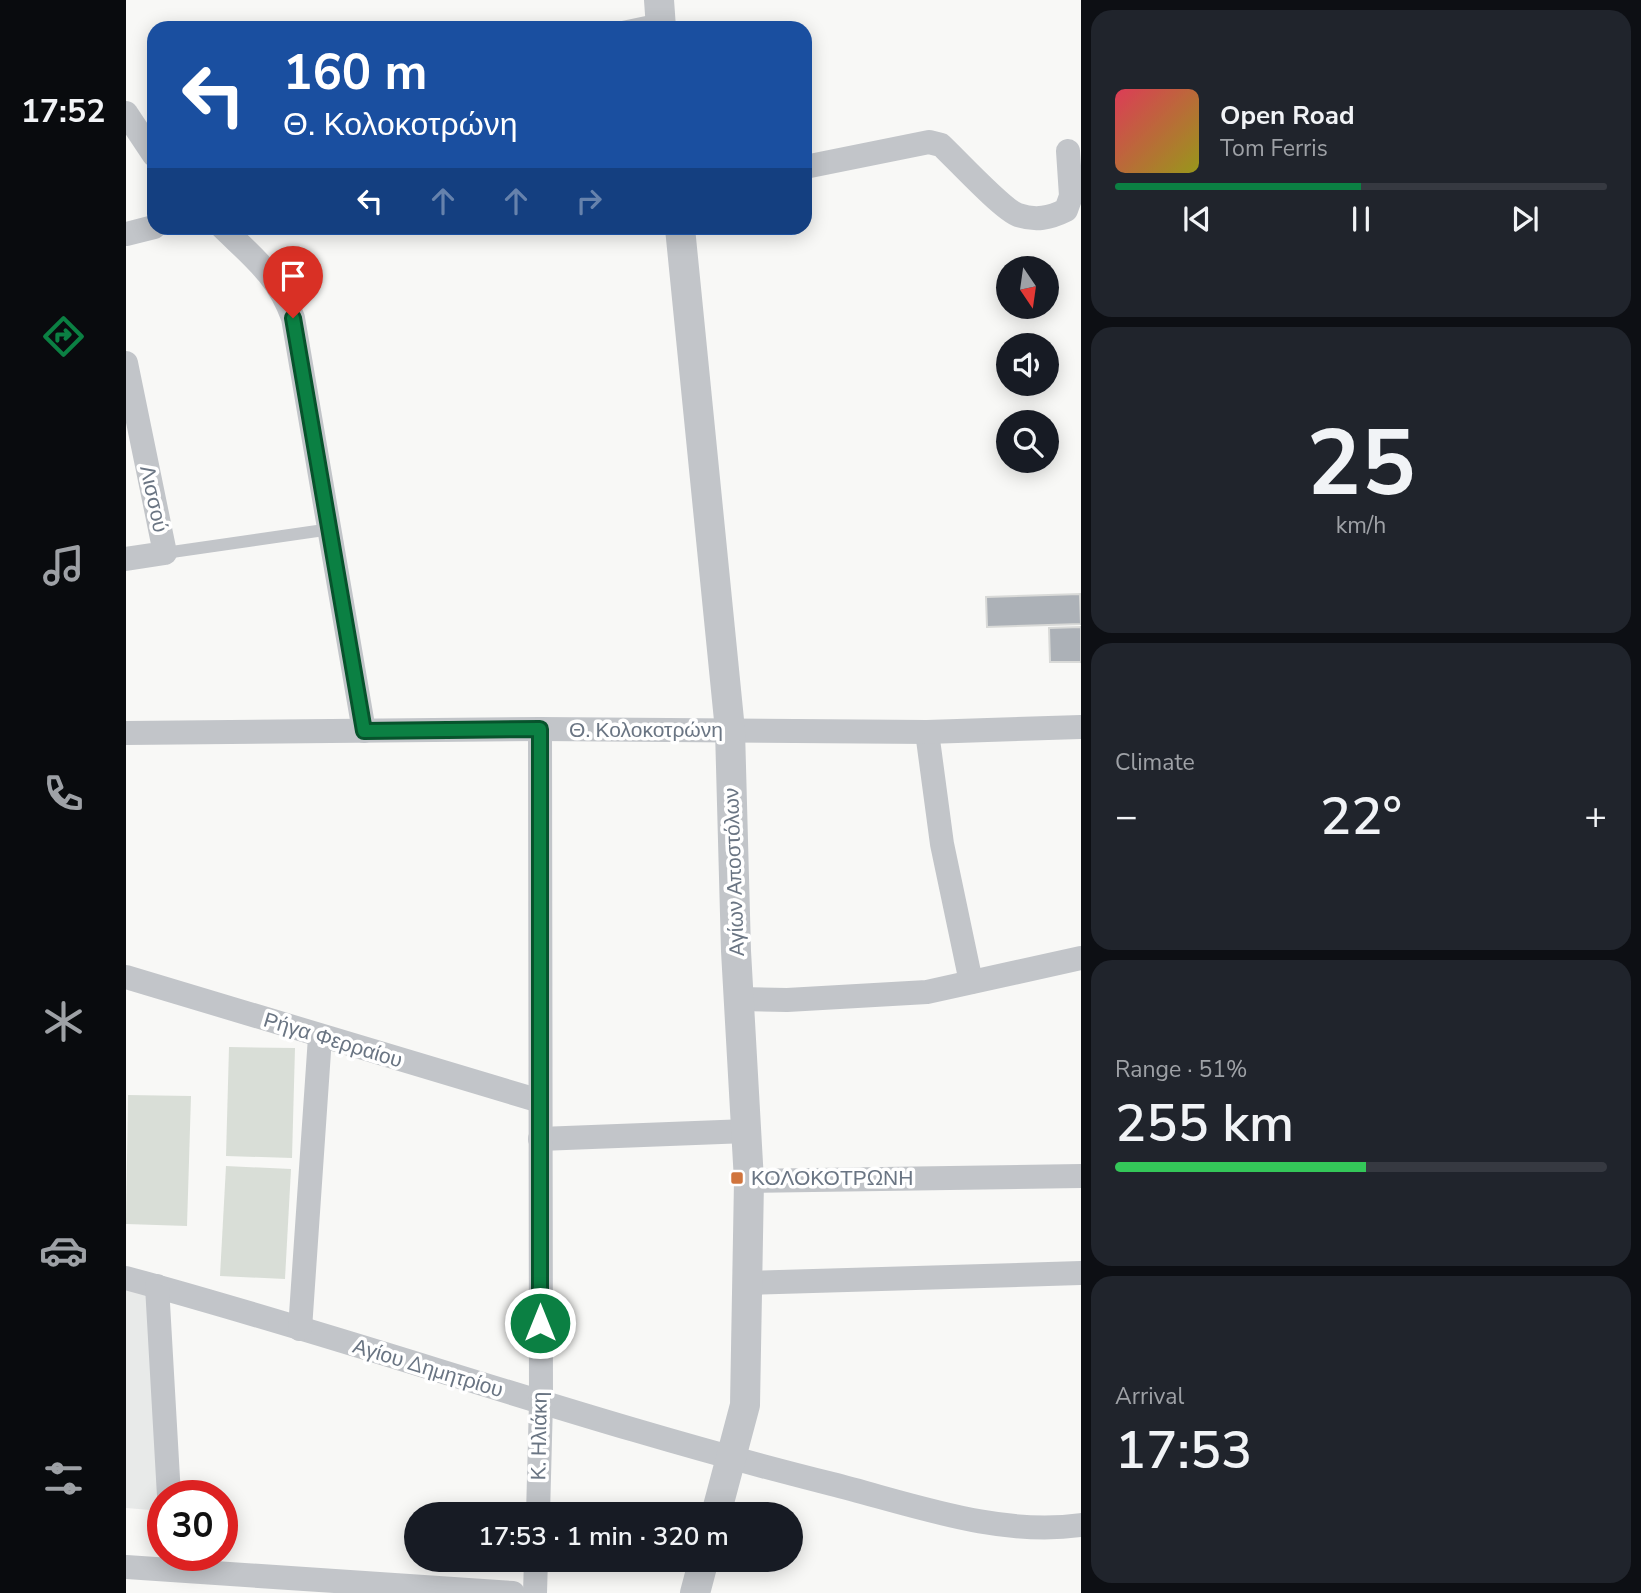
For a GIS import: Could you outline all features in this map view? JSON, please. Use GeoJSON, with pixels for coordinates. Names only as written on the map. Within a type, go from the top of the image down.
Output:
{"type":"FeatureCollection","features":[{"type":"Feature","properties":{"kind":"street"},"geometry":{"type":"LineString","coordinates":[[126,113],[147,144]]}},
{"type":"Feature","properties":{"kind":"street"},"geometry":{"type":"LineString","coordinates":[[812,166],[929,142],[941,145],[1015,215],[1037,219],[1052,217],[1066,210],[1071,196],[1068,151]]}},
{"type":"Feature","properties":{"kind":"street"},"geometry":{"type":"LineString","coordinates":[[126,234],[147,229]]}},
{"type":"Feature","properties":{"kind":"street"},"geometry":{"type":"LineString","coordinates":[[230,235],[270,273],[286,300],[302,355],[364,731]]}},
{"type":"Feature","properties":{"kind":"street","name":"Αγίων Αποστόλων"},"geometry":{"type":"LineString","coordinates":[[681,235],[730,730],[739,999],[749,1181],[746,1405],[719,1502]]}},
{"type":"Feature","properties":{"kind":"street","name":"Λισσού"},"geometry":{"type":"LineString","coordinates":[[126,363],[165,553]]}},
{"type":"Feature","properties":{"kind":"street"},"geometry":{"type":"LineString","coordinates":[[126,559],[165,553]]}},
{"type":"Feature","properties":{"kind":"street","name":"Θ. Κολοκοτρώνη"},"geometry":{"type":"LineString","coordinates":[[126,733],[540,729],[927,732],[1081,727]]}},
{"type":"Feature","properties":{"kind":"street","name":"Κ. Ηλιάκη"},"geometry":{"type":"LineString","coordinates":[[538,1502],[541,1402],[540,729]]}},
{"type":"Feature","properties":{"kind":"street"},"geometry":{"type":"LineString","coordinates":[[927,732],[942,845],[971,982]]}},
{"type":"Feature","properties":{"kind":"street"},"geometry":{"type":"LineString","coordinates":[[739,999],[787,1000],[927,992],[1081,958]]}},
{"type":"Feature","properties":{"kind":"street","name":"Ρήγα Φερραίου"},"geometry":{"type":"LineString","coordinates":[[126,977],[540,1101]]}},
{"type":"Feature","properties":{"kind":"street"},"geometry":{"type":"LineString","coordinates":[[300,1329],[320,1037]]}},
{"type":"Feature","properties":{"kind":"street"},"geometry":{"type":"LineString","coordinates":[[540,1139],[747,1131]]}},
{"type":"Feature","properties":{"kind":"street"},"geometry":{"type":"LineString","coordinates":[[749,1181],[1081,1176]]}},
{"type":"Feature","properties":{"kind":"street"},"geometry":{"type":"LineString","coordinates":[[748,1283],[1081,1273]]}},
{"type":"Feature","properties":{"kind":"street","name":"Αγίου Δημητρίου"},"geometry":{"type":"LineString","coordinates":[[126,1278],[730,1459],[963,1517],[1024,1525],[1081,1525]]}},
{"type":"Feature","properties":{"kind":"street"},"geometry":{"type":"LineString","coordinates":[[157,1286],[168,1480]]}},
{"type":"Feature","properties":{"kind":"street"},"geometry":{"type":"LineString","coordinates":[[126,1567],[147,1565]]}},
{"type":"Feature","properties":{"kind":"street"},"geometry":{"type":"LineString","coordinates":[[238,1571],[379,1588],[513,1593]]}},
{"type":"Feature","properties":{"kind":"street"},"geometry":{"type":"LineString","coordinates":[[536,1572],[536,1593]]}},
{"type":"Feature","properties":{"kind":"street"},"geometry":{"type":"LineString","coordinates":[[695,1593],[701,1572]]}},
{"type":"Feature","properties":{"kind":"lane"},"geometry":{"type":"LineString","coordinates":[[642,21],[660,16]]}},
{"type":"Feature","properties":{"kind":"lane"},"geometry":{"type":"LineString","coordinates":[[165,553],[332,529]]}},
{"type":"Feature","properties":{"kind":"shaded area"},"geometry":{"type":"Polygon","coordinates":[[[229,1047],[295,1048],[292,1158],[226,1156],[229,1047]]]}},
{"type":"Feature","properties":{"kind":"shaded area"},"geometry":{"type":"Polygon","coordinates":[[[128,1095],[191,1096],[187,1226],[126,1224],[128,1095]]]}},
{"type":"Feature","properties":{"kind":"shaded area"},"geometry":{"type":"Polygon","coordinates":[[[226,1166],[291,1169],[285,1279],[220,1276],[226,1166]]]}},
{"type":"Feature","properties":{"kind":"shaded area"},"geometry":{"type":"Polygon","coordinates":[[[126,1283],[150,1290],[161,1480],[147,1480],[147,1510],[126,1508],[126,1283]]]}},
{"type":"Feature","properties":{"kind":"building"},"geometry":{"type":"Polygon","coordinates":[[[1080,594],[1081,624],[987,627],[986,597],[1080,594]]]}},
{"type":"Feature","properties":{"kind":"building"},"geometry":{"type":"Polygon","coordinates":[[[1081,627],[1081,662],[1050,662],[1049,628],[1081,627]]]}},
{"type":"Feature","properties":{"kind":"place","name":"ΚΟΛΟΚΟΤΡΩΝΗ"},"geometry":{"type":"Point","coordinates":[737,1178]}},
{"type":"Feature","properties":{"kind":"route"},"geometry":{"type":"LineString","coordinates":[[293,318],[302,355],[332,529],[364,731],[540,729],[540,1323]]}}]}
